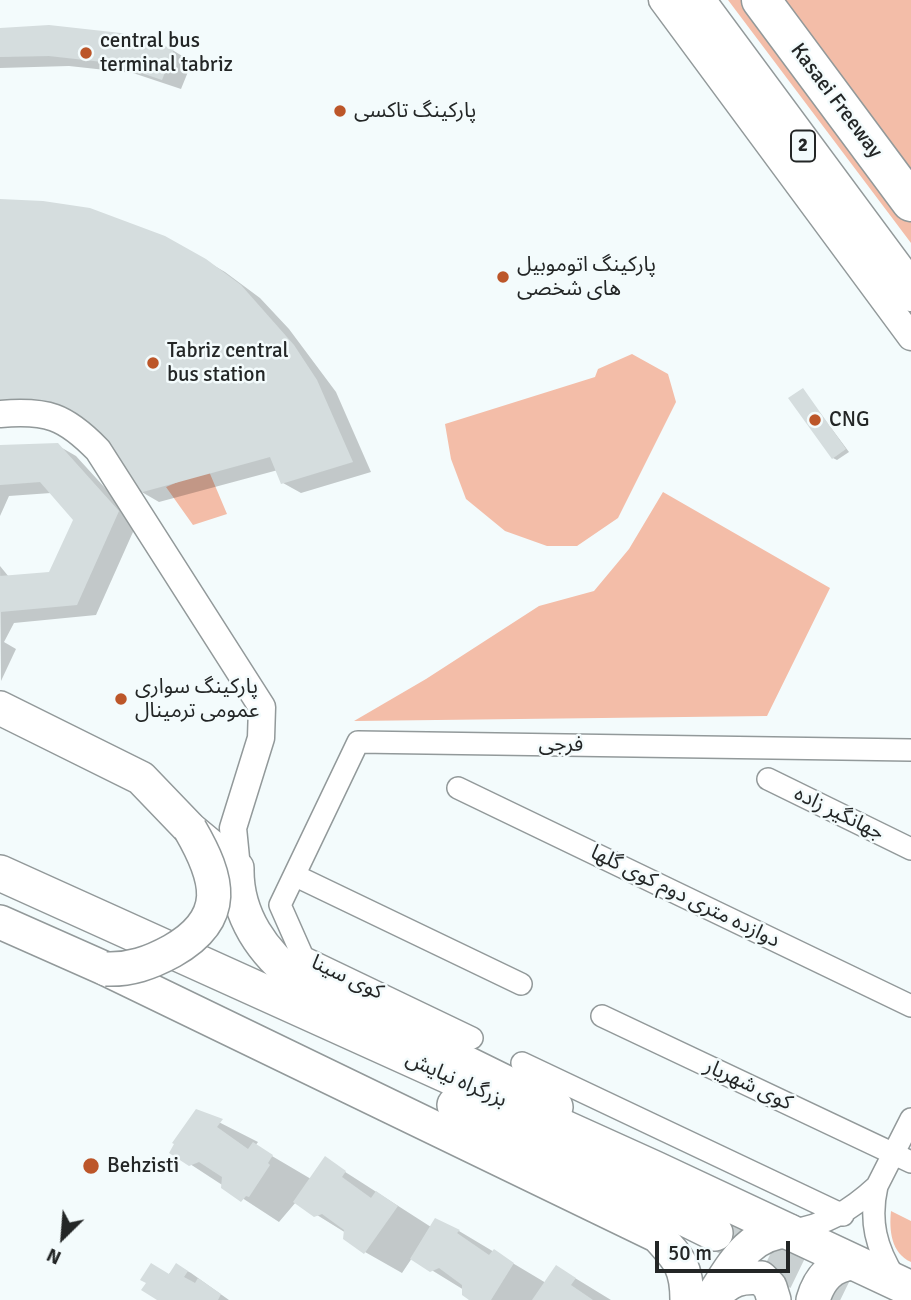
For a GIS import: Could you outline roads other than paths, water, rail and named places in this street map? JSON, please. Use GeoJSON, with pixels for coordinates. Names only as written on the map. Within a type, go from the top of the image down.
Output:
{"type":"FeatureCollection","features":[{"type":"Feature","properties":{"kind":"highway","name":"2"},"geometry":{"type":"LineString","coordinates":[[695,0],[911,292]]}},
{"type":"Feature","properties":{"kind":"highway","name":"Kasaei Freeway"},"geometry":{"type":"LineString","coordinates":[[763,2],[911,202]]}},
{"type":"Feature","properties":{"kind":"highway","name":"بزرگراه نیایش"},"geometry":{"type":"LineString","coordinates":[[0,873],[655,1169],[904,1286]]}},
{"type":"Feature","properties":{"kind":"highway","name":"بزرگراه نیایش"},"geometry":{"type":"LineString","coordinates":[[0,896],[443,1099],[715,1233]]}},
{"type":"Feature","properties":{"kind":"main road"},"geometry":{"type":"LineString","coordinates":[[0,708],[141,778],[190,829],[237,868],[237,891],[250,926],[274,962],[300,981],[621,1139],[655,1169]]}},
{"type":"Feature","properties":{"kind":"main road"},"geometry":{"type":"LineString","coordinates":[[106,969],[129,970],[161,957],[191,940],[208,922],[214,896],[209,862],[190,829]]}},
{"type":"Feature","properties":{"kind":"main road"},"geometry":{"type":"LineString","coordinates":[[0,922],[106,969],[658,1236],[685,1271],[687,1300]]}},
{"type":"Feature","properties":{"kind":"main road"},"geometry":{"type":"LineString","coordinates":[[710,1300],[741,1253],[754,1241],[774,1232],[789,1231]]}},
{"type":"Feature","properties":{"kind":"main road"},"geometry":{"type":"LineString","coordinates":[[813,1300],[819,1285],[830,1270],[853,1264]]}},
{"type":"Feature","properties":{"kind":"main road"},"geometry":{"type":"LineString","coordinates":[[710,1300],[726,1284],[746,1276],[761,1278],[769,1287],[774,1300]]}},
{"type":"Feature","properties":{"kind":"street"},"geometry":{"type":"LineString","coordinates":[[662,0],[911,337]]}},
{"type":"Feature","properties":{"kind":"street"},"geometry":{"type":"LineString","coordinates":[[0,414],[26,412],[58,416],[79,430],[98,450],[262,707],[261,738],[233,828],[237,868]]}},
{"type":"Feature","properties":{"kind":"street","name":"فرجی"},"geometry":{"type":"LineString","coordinates":[[296,876],[358,742],[911,750]]}},
{"type":"Feature","properties":{"kind":"street","name":"جهانگیر زاده"},"geometry":{"type":"LineString","coordinates":[[768,779],[911,849]]}},
{"type":"Feature","properties":{"kind":"street","name":"دوازده متری دوم کوی گلها"},"geometry":{"type":"LineString","coordinates":[[458,788],[911,1006]]}},
{"type":"Feature","properties":{"kind":"street"},"geometry":{"type":"LineString","coordinates":[[296,876],[521,984]]}},
{"type":"Feature","properties":{"kind":"street","name":"کوی سینا"},"geometry":{"type":"LineString","coordinates":[[296,876],[280,905],[303,957],[472,1038]]}},
{"type":"Feature","properties":{"kind":"street","name":"کوی شهریار"},"geometry":{"type":"LineString","coordinates":[[602,1016],[902,1158]]}},
{"type":"Feature","properties":{"kind":"street"},"geometry":{"type":"LineString","coordinates":[[522,1063],[843,1215]]}},
{"type":"Feature","properties":{"kind":"street"},"geometry":{"type":"LineString","coordinates":[[789,1231],[816,1226],[843,1215],[877,1186],[902,1158],[911,1119]]}},
{"type":"Feature","properties":{"kind":"street"},"geometry":{"type":"LineString","coordinates":[[877,1186],[872,1209],[881,1256],[904,1286]]}},
{"type":"Feature","properties":{"kind":"tunnel"},"geometry":{"type":"LineString","coordinates":[[723,1237],[853,1300]]}},
{"type":"Feature","properties":{"kind":"place","name":"central bus terminal tabriz"},"geometry":{"type":"Point","coordinates":[86,53]}},
{"type":"Feature","properties":{"kind":"place","name":"پارکینگ تاکسی"},"geometry":{"type":"Point","coordinates":[340,111]}},
{"type":"Feature","properties":{"kind":"place","name":"پارکینگ اتوموبیل های شخصی"},"geometry":{"type":"Point","coordinates":[503,277]}},
{"type":"Feature","properties":{"kind":"place","name":"Tabriz central bus station"},"geometry":{"type":"Point","coordinates":[153,363]}},
{"type":"Feature","properties":{"kind":"place","name":"CNG"},"geometry":{"type":"Point","coordinates":[815,420]}},
{"type":"Feature","properties":{"kind":"place","name":"پارکینگ سواری عمومی ترمینال"},"geometry":{"type":"Point","coordinates":[121,699]}},
{"type":"Feature","properties":{"kind":"place","name":"Behzisti"},"geometry":{"type":"Point","coordinates":[91,1166]}}]}
